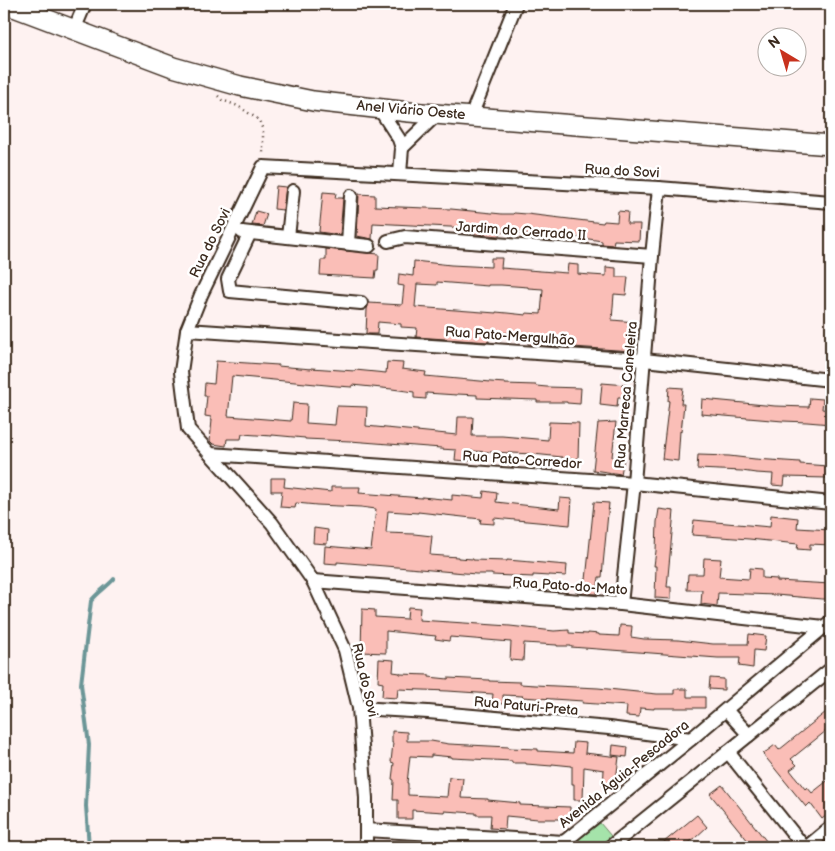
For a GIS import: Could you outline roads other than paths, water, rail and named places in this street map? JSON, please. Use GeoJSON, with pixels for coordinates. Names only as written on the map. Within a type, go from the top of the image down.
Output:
{"type":"FeatureCollection","features":[{"type":"Feature","properties":{"kind":"main road","name":"Anel Viário Oeste"},"geometry":{"type":"LineString","coordinates":[[6,4],[139,55],[205,76],[275,94],[437,114],[831,145]]}},
{"type":"Feature","properties":{"kind":"street"},"geometry":{"type":"LineString","coordinates":[[74,30],[85,4]]}},
{"type":"Feature","properties":{"kind":"street"},"geometry":{"type":"LineString","coordinates":[[471,116],[516,4]]}},
{"type":"Feature","properties":{"kind":"street"},"geometry":{"type":"LineString","coordinates":[[379,108],[399,139],[402,148],[400,174]]}},
{"type":"Feature","properties":{"kind":"street"},"geometry":{"type":"LineString","coordinates":[[402,148],[437,114]]}},
{"type":"Feature","properties":{"kind":"street","name":"Rua do Sovi"},"geometry":{"type":"LineString","coordinates":[[366,847],[366,798],[358,708],[345,650],[313,581],[272,523],[188,429],[181,372],[187,330],[201,295],[263,167],[659,188],[831,202]]}},
{"type":"Feature","properties":{"kind":"street","name":"Rua Marreca Caneleira"},"geometry":{"type":"LineString","coordinates":[[621,604],[634,483],[659,188]]}},
{"type":"Feature","properties":{"kind":"street"},"geometry":{"type":"LineString","coordinates":[[288,237],[293,191]]}},
{"type":"Feature","properties":{"kind":"street"},"geometry":{"type":"LineString","coordinates":[[348,243],[351,196]]}},
{"type":"Feature","properties":{"kind":"street"},"geometry":{"type":"LineString","coordinates":[[232,230],[369,246]]}},
{"type":"Feature","properties":{"kind":"street"},"geometry":{"type":"LineString","coordinates":[[250,233],[228,279],[230,291],[361,304]]}},
{"type":"Feature","properties":{"kind":"street","name":"Jardim do Cerrado II"},"geometry":{"type":"LineString","coordinates":[[388,241],[405,237],[652,256]]}},
{"type":"Feature","properties":{"kind":"street","name":"Rua Pato-Mergulhão"},"geometry":{"type":"LineString","coordinates":[[187,330],[644,360],[831,380]]}},
{"type":"Feature","properties":{"kind":"street","name":"Rua Pato-Corredor"},"geometry":{"type":"LineString","coordinates":[[210,454],[634,483],[831,502]]}},
{"type":"Feature","properties":{"kind":"street","name":"Rua Pato-do-Mato"},"geometry":{"type":"LineString","coordinates":[[313,581],[621,604],[828,624]]}},
{"type":"Feature","properties":{"kind":"street","name":"Avenida Águia-Pescadora"},"geometry":{"type":"LineString","coordinates":[[366,830],[564,842],[828,624]]}},
{"type":"Feature","properties":{"kind":"street"},"geometry":{"type":"LineString","coordinates":[[610,847],[831,669]]}},
{"type":"Feature","properties":{"kind":"street","name":"Rua Paturi-Preta"},"geometry":{"type":"LineString","coordinates":[[358,708],[609,728],[691,739]]}},
{"type":"Feature","properties":{"kind":"street"},"geometry":{"type":"LineString","coordinates":[[726,710],[749,735]]}},
{"type":"Feature","properties":{"kind":"street"},"geometry":{"type":"LineString","coordinates":[[728,752],[805,847],[831,827]]}},
{"type":"Feature","properties":{"kind":"waterway"},"geometry":{"type":"LineString","coordinates":[[89,847],[86,806],[89,745],[81,684],[91,601],[114,579]]}}]}
